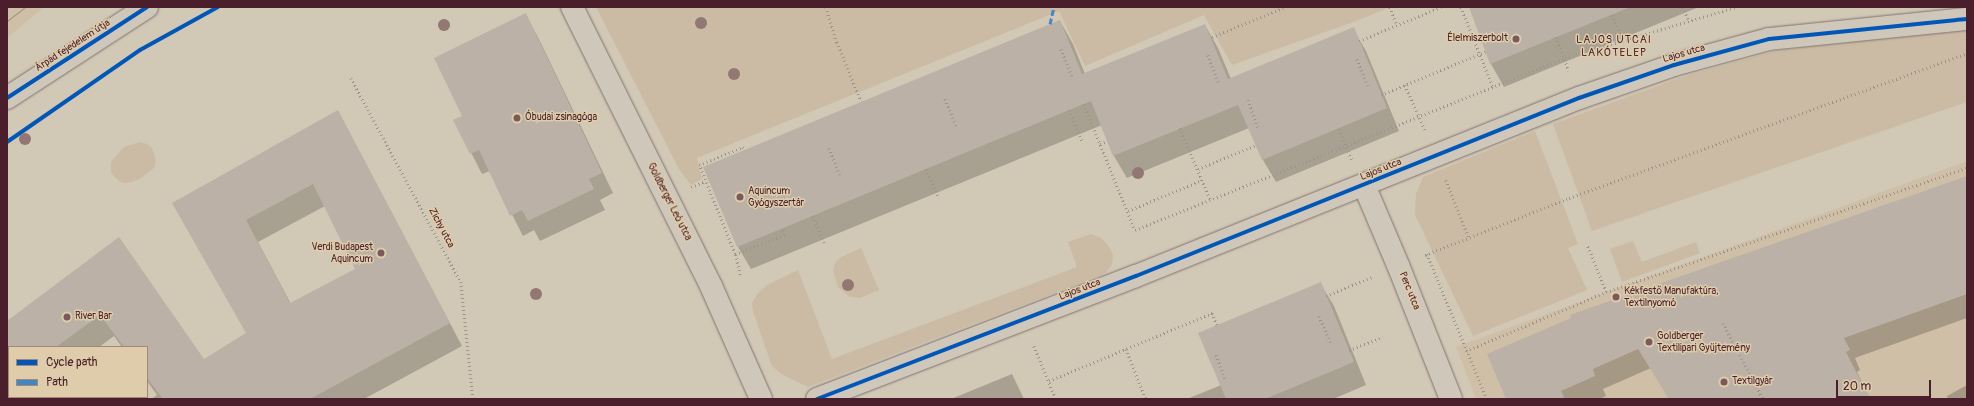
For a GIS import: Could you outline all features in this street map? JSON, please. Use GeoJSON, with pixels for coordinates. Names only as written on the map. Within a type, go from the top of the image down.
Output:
{"type":"FeatureCollection","features":[{"type":"Feature","properties":{"kind":"street","name":"Árpád fejedelem útja"},"geometry":{"type":"LineString","coordinates":[[7,98],[147,7]]}},
{"type":"Feature","properties":{"kind":"street","name":"Goldberger Leó utca"},"geometry":{"type":"LineString","coordinates":[[572,7],[711,286],[761,399]]}},
{"type":"Feature","properties":{"kind":"street","name":"Lajos utca"},"geometry":{"type":"LineString","coordinates":[[817,399],[1024,320],[1575,100],[1674,65],[1769,39],[1967,19]]}},
{"type":"Feature","properties":{"kind":"street","name":"Perc utca"},"geometry":{"type":"LineString","coordinates":[[1364,185],[1398,265],[1451,399]]}},
{"type":"Feature","properties":{"kind":"path"},"geometry":{"type":"LineString","coordinates":[[826,7],[837,42],[861,101]]}},
{"type":"Feature","properties":{"kind":"path"},"geometry":{"type":"LineString","coordinates":[[1212,37],[1285,7]]}},
{"type":"Feature","properties":{"kind":"path"},"geometry":{"type":"LineString","coordinates":[[1390,7],[1398,25]]}},
{"type":"Feature","properties":{"kind":"path"},"geometry":{"type":"LineString","coordinates":[[1359,41],[1441,7]]}},
{"type":"Feature","properties":{"kind":"path"},"geometry":{"type":"LineString","coordinates":[[1461,7],[1493,87]]}},
{"type":"Feature","properties":{"kind":"path"},"geometry":{"type":"LineString","coordinates":[[1683,7],[1689,21]]}},
{"type":"Feature","properties":{"kind":"path"},"geometry":{"type":"LineString","coordinates":[[1084,104],[1136,230],[1210,199],[1565,58],[1736,7]]}},
{"type":"Feature","properties":{"kind":"path"},"geometry":{"type":"LineString","coordinates":[[1612,15],[1623,41]]}},
{"type":"Feature","properties":{"kind":"path"},"geometry":{"type":"LineString","coordinates":[[1556,38],[1565,58]]}},
{"type":"Feature","properties":{"kind":"path"},"geometry":{"type":"LineString","coordinates":[[1061,49],[1074,78]]}},
{"type":"Feature","properties":{"kind":"path"},"geometry":{"type":"LineString","coordinates":[[1381,95],[1485,52]]}},
{"type":"Feature","properties":{"kind":"path"},"geometry":{"type":"LineString","coordinates":[[1326,296],[1398,265],[1569,198],[1967,54]]}},
{"type":"Feature","properties":{"kind":"path"},"geometry":{"type":"LineString","coordinates":[[1208,55],[1219,83]]}},
{"type":"Feature","properties":{"kind":"path"},"geometry":{"type":"LineString","coordinates":[[1357,59],[1368,86]]}},
{"type":"Feature","properties":{"kind":"path"},"geometry":{"type":"LineString","coordinates":[[945,99],[957,127]]}},
{"type":"Feature","properties":{"kind":"path"},"geometry":{"type":"LineString","coordinates":[[1248,100],[1258,126]]}},
{"type":"Feature","properties":{"kind":"path"},"geometry":{"type":"LineString","coordinates":[[1069,110],[1082,141]]}},
{"type":"Feature","properties":{"kind":"path"},"geometry":{"type":"LineString","coordinates":[[1180,128],[1210,199]]}},
{"type":"Feature","properties":{"kind":"path"},"geometry":{"type":"LineString","coordinates":[[1339,128],[1346,146]]}},
{"type":"Feature","properties":{"kind":"path"},"geometry":{"type":"LineString","coordinates":[[1100,144],[1107,141]]}},
{"type":"Feature","properties":{"kind":"path"},"geometry":{"type":"LineString","coordinates":[[1198,169],[1256,145]]}},
{"type":"Feature","properties":{"kind":"path"},"geometry":{"type":"LineString","coordinates":[[740,275],[735,254],[699,165],[743,147],[745,150]]}},
{"type":"Feature","properties":{"kind":"path"},"geometry":{"type":"LineString","coordinates":[[829,148],[840,175]]}},
{"type":"Feature","properties":{"kind":"path"},"geometry":{"type":"LineString","coordinates":[[1466,351],[1606,292],[1967,168]]}},
{"type":"Feature","properties":{"kind":"path"},"geometry":{"type":"LineString","coordinates":[[926,169],[938,198]]}},
{"type":"Feature","properties":{"kind":"path"},"geometry":{"type":"LineString","coordinates":[[1128,211],[1202,180]]}},
{"type":"Feature","properties":{"kind":"path"},"geometry":{"type":"LineString","coordinates":[[813,216],[825,244]]}},
{"type":"Feature","properties":{"kind":"path"},"geometry":{"type":"LineString","coordinates":[[735,254],[784,235],[782,228]]}},
{"type":"Feature","properties":{"kind":"path"},"geometry":{"type":"LineString","coordinates":[[1587,245],[1606,292]]}},
{"type":"Feature","properties":{"kind":"path"},"geometry":{"type":"LineString","coordinates":[[1427,254],[1487,399]]}},
{"type":"Feature","properties":{"kind":"path"},"geometry":{"type":"LineString","coordinates":[[1049,381],[1212,313],[1217,325]]}},
{"type":"Feature","properties":{"kind":"path"},"geometry":{"type":"LineString","coordinates":[[1319,316],[1331,343]]}},
{"type":"Feature","properties":{"kind":"path"},"geometry":{"type":"LineString","coordinates":[[1024,320],[1056,399]]}},
{"type":"Feature","properties":{"kind":"path"},"geometry":{"type":"LineString","coordinates":[[1723,323],[1763,399]]}},
{"type":"Feature","properties":{"kind":"path"},"geometry":{"type":"LineString","coordinates":[[1349,350],[1382,337]]}},
{"type":"Feature","properties":{"kind":"path"},"geometry":{"type":"LineString","coordinates":[[1126,349],[1146,399]]}},
{"type":"Feature","properties":{"kind":"path"},"geometry":{"type":"LineString","coordinates":[[1216,355],[1226,381]]}},
{"type":"Feature","properties":{"kind":"shaded area"},"geometry":{"type":"Polygon","coordinates":[[[7,7],[44,7],[7,38],[7,7]]]}},
{"type":"Feature","properties":{"kind":"shaded area"},"geometry":{"type":"Polygon","coordinates":[[[596,7],[1390,7],[1359,20],[1232,65],[1204,15],[1085,66],[1059,11],[697,158],[702,179],[691,185],[679,169],[596,7]]]}},
{"type":"Feature","properties":{"kind":"shaded area"},"geometry":{"type":"Polygon","coordinates":[[[1967,27],[1967,102],[1592,231],[1553,124],[1685,76],[1778,50],[1967,27]]]}},
{"type":"Feature","properties":{"kind":"shaded area"},"geometry":{"type":"Polygon","coordinates":[[[1535,131],[1578,244],[1568,248],[1587,290],[1473,336],[1415,215],[1416,194],[1423,177],[1535,131]]]}},
{"type":"Feature","properties":{"kind":"shaded area"},"geometry":{"type":"Polygon","coordinates":[[[140,142],[147,144],[152,148],[156,161],[154,168],[141,178],[132,182],[124,183],[119,181],[111,173],[111,162],[124,147],[140,142]]]}},
{"type":"Feature","properties":{"kind":"shaded area"},"geometry":{"type":"Polygon","coordinates":[[[1967,161],[1967,399],[1476,399],[1456,347],[1967,161]]]}},
{"type":"Feature","properties":{"kind":"shaded area"},"geometry":{"type":"Polygon","coordinates":[[[1091,234],[1101,238],[1108,245],[1113,255],[1112,264],[1106,273],[808,387],[781,374],[772,366],[753,312],[752,303],[758,293],[767,285],[798,270],[832,359],[1077,267],[1068,242],[1091,234]]]}},
{"type":"Feature","properties":{"kind":"shaded area"},"geometry":{"type":"Polygon","coordinates":[[[1633,241],[1642,262],[1696,242],[1700,253],[1622,282],[1610,249],[1633,241]]]}},
{"type":"Feature","properties":{"kind":"shaded area"},"geometry":{"type":"Polygon","coordinates":[[[861,248],[879,290],[860,298],[850,297],[838,287],[833,271],[835,263],[841,257],[861,248]]]}},
{"type":"Feature","properties":{"kind":"building"},"geometry":{"type":"Polygon","coordinates":[[[1469,7],[1628,7],[1628,8],[1490,64],[1469,7]]]}},
{"type":"Feature","properties":{"kind":"building","name":"Óbudai zsinagóga"},"geometry":{"type":"Polygon","coordinates":[[[526,13],[602,173],[589,179],[594,189],[528,221],[522,210],[510,216],[479,150],[470,154],[453,120],[462,116],[434,58],[526,13]]]}},
{"type":"Feature","properties":{"kind":"building"},"geometry":{"type":"Polygon","coordinates":[[[1060,20],[1082,74],[1205,24],[1228,79],[1354,27],[1387,108],[1262,160],[1238,105],[1113,156],[1091,101],[737,247],[703,167],[1060,20]]]}},
{"type":"Feature","properties":{"kind":"building","name":"Verdi Budapest Aquincum"},"geometry":{"type":"Polygon","coordinates":[[[338,110],[450,323],[310,399],[163,399],[148,379],[148,346],[123,346],[100,315],[57,346],[7,347],[7,321],[119,237],[204,359],[246,333],[172,203],[338,110]],[[313,184],[246,220],[290,303],[355,269],[313,184]]]}},
{"type":"Feature","properties":{"kind":"building"},"geometry":{"type":"Polygon","coordinates":[[[1967,176],[1967,294],[1844,338],[1850,350],[1846,352],[1870,399],[1669,399],[1638,349],[1593,369],[1595,376],[1561,391],[1565,399],[1506,399],[1487,354],[1571,318],[1570,315],[1967,176]]]}},
{"type":"Feature","properties":{"kind":"building"},"geometry":{"type":"Polygon","coordinates":[[[1321,282],[1354,362],[1265,399],[1226,399],[1198,333],[1321,282]]]}},
{"type":"Feature","properties":{"kind":"tram line"},"geometry":{"type":"LineString","coordinates":[[7,21],[25,7]]}},
{"type":"Feature","properties":{"kind":"marked path"},"geometry":{"type":"LineString","coordinates":[[1050,24],[1054,7]]}},
{"type":"Feature","properties":{"kind":"cycle path"},"geometry":{"type":"LineString","coordinates":[[7,98],[147,7]]}},
{"type":"Feature","properties":{"kind":"cycle path"},"geometry":{"type":"LineString","coordinates":[[7,142],[140,50],[218,7]]}},
{"type":"Feature","properties":{"kind":"cycle path"},"geometry":{"type":"LineString","coordinates":[[817,399],[1136,276],[1579,98],[1674,65],[1769,39],[1967,19]]}},
{"type":"Feature","properties":{"kind":"place","name":"Élelmiszerbolt"},"geometry":{"type":"Point","coordinates":[1516,39]}},
{"type":"Feature","properties":{"kind":"place","name":"Óbudai zsinagóga"},"geometry":{"type":"Point","coordinates":[517,118]}},
{"type":"Feature","properties":{"kind":"place","name":"Aquincum Gyógyszertár"},"geometry":{"type":"Point","coordinates":[740,197]}},
{"type":"Feature","properties":{"kind":"place","name":"Verdi Budapest Aquincum"},"geometry":{"type":"Point","coordinates":[381,253]}},
{"type":"Feature","properties":{"kind":"place","name":"Kékfestő Manufaktúra, Textilnyomó"},"geometry":{"type":"Point","coordinates":[1616,297]}},
{"type":"Feature","properties":{"kind":"place","name":"River Bar"},"geometry":{"type":"Point","coordinates":[67,317]}},
{"type":"Feature","properties":{"kind":"place","name":"Goldberger Textilipari Gyűjtemény"},"geometry":{"type":"Point","coordinates":[1649,342]}},
{"type":"Feature","properties":{"kind":"place","name":"Textilgyár"},"geometry":{"type":"Point","coordinates":[1724,382]}},
{"type":"Feature","properties":{"kind":"district","name":"LAJOS UTCAI LAKÓTELEP"},"geometry":{"type":"Point","coordinates":[1614,47]}}]}
